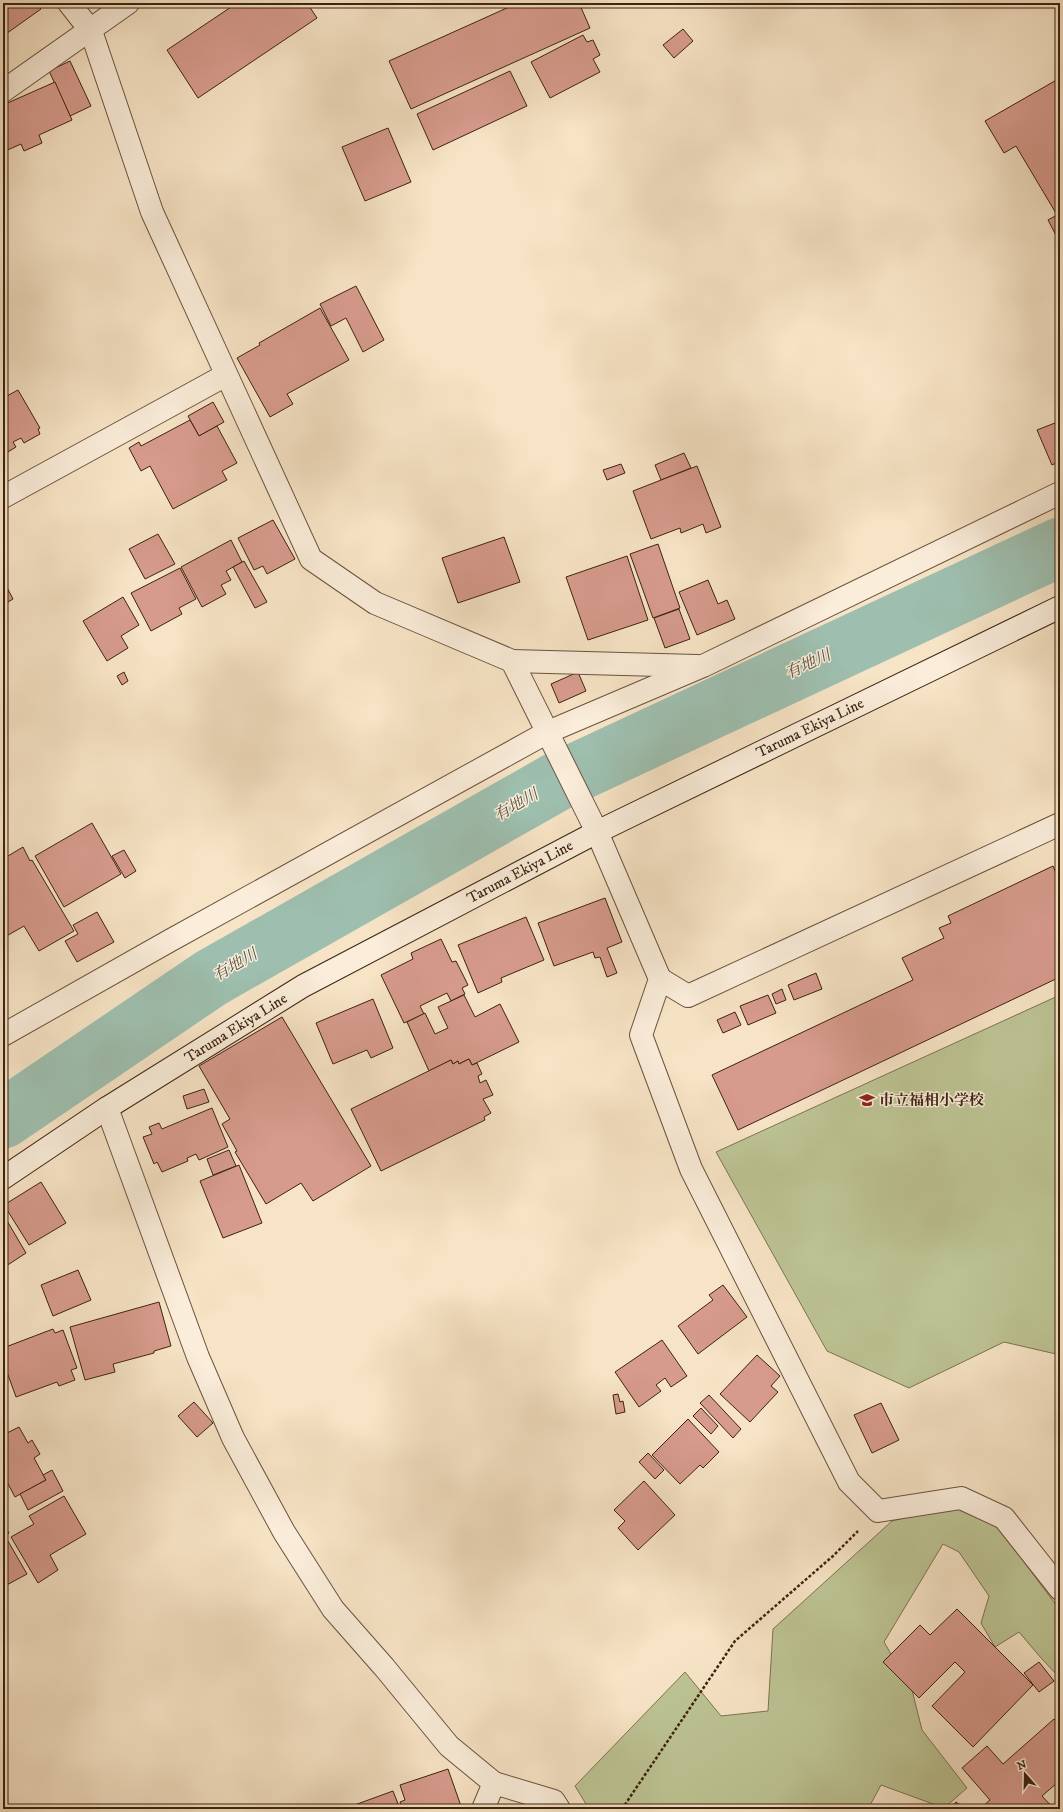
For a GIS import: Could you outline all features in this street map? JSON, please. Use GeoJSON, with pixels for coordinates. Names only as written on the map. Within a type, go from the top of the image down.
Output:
{"type":"FeatureCollection","features":[{"type":"Feature","properties":{"kind":"street"},"geometry":{"type":"LineString","coordinates":[[70,3],[91,31],[152,212],[311,559],[375,604],[512,661],[703,666]]}},
{"type":"Feature","properties":{"kind":"street"},"geometry":{"type":"LineString","coordinates":[[3,91],[91,31],[128,3]]}},
{"type":"Feature","properties":{"kind":"street"},"geometry":{"type":"LineString","coordinates":[[3,497],[226,375]]}},
{"type":"Feature","properties":{"kind":"street"},"geometry":{"type":"LineString","coordinates":[[3,1035],[171,940],[548,732],[703,666],[1060,493]]}},
{"type":"Feature","properties":{"kind":"street","name":"Taruma Ekiya Line"},"geometry":{"type":"LineString","coordinates":[[3,1178],[107,1108],[303,986],[597,832],[1060,607]]}},
{"type":"Feature","properties":{"kind":"street"},"geometry":{"type":"LineString","coordinates":[[512,661],[597,832],[660,979],[688,996],[1060,824]]}},
{"type":"Feature","properties":{"kind":"street"},"geometry":{"type":"LineString","coordinates":[[660,979],[641,1035],[691,1169],[849,1482],[878,1512],[961,1498],[1004,1518],[1060,1589]]}},
{"type":"Feature","properties":{"kind":"street"},"geometry":{"type":"LineString","coordinates":[[107,1108],[198,1357],[233,1438],[284,1532],[333,1609],[384,1667],[449,1746],[494,1783],[554,1800],[559,1809]]}},
{"type":"Feature","properties":{"kind":"street"},"geometry":{"type":"LineString","coordinates":[[483,1809],[494,1783]]}},
{"type":"Feature","properties":{"kind":"path"},"geometry":{"type":"LineString","coordinates":[[622,1809],[735,1641],[833,1556],[878,1512]]}},
{"type":"Feature","properties":{"kind":"green space"},"geometry":{"type":"Polygon","coordinates":[[[1060,995],[1060,1353],[1056,1354],[1004,1342],[909,1388],[827,1351],[716,1152],[1060,995]]]}},
{"type":"Feature","properties":{"kind":"green space"},"geometry":{"type":"Polygon","coordinates":[[[953,1506],[990,1517],[1060,1610],[1060,1678],[1019,1632],[995,1647],[981,1623],[989,1596],[959,1552],[943,1544],[884,1642],[912,1690],[922,1730],[967,1788],[944,1808],[881,1785],[868,1809],[589,1809],[575,1786],[685,1672],[721,1716],[768,1711],[773,1629],[892,1521],[953,1506]]]}},
{"type":"Feature","properties":{"kind":"building"},"geometry":{"type":"Polygon","coordinates":[[[3,3],[37,3],[41,9],[3,36],[3,3]]]}},
{"type":"Feature","properties":{"kind":"building"},"geometry":{"type":"Polygon","coordinates":[[[237,3],[307,3],[317,18],[198,98],[167,50],[237,3]]]}},
{"type":"Feature","properties":{"kind":"building"},"geometry":{"type":"Polygon","coordinates":[[[518,3],[579,3],[590,28],[411,109],[389,61],[518,3]]]}},
{"type":"Feature","properties":{"kind":"building"},"geometry":{"type":"Polygon","coordinates":[[[683,29],[693,41],[674,58],[663,45],[683,29]]]}},
{"type":"Feature","properties":{"kind":"building"},"geometry":{"type":"Polygon","coordinates":[[[583,35],[587,42],[593,40],[600,55],[593,59],[600,72],[550,98],[531,62],[583,35]]]}},
{"type":"Feature","properties":{"kind":"building"},"geometry":{"type":"Polygon","coordinates":[[[70,61],[91,106],[70,116],[49,71],[70,61]]]}},
{"type":"Feature","properties":{"kind":"building"},"geometry":{"type":"Polygon","coordinates":[[[510,71],[527,106],[433,150],[417,114],[510,71]]]}},
{"type":"Feature","properties":{"kind":"building"},"geometry":{"type":"Polygon","coordinates":[[[1060,78],[1060,243],[1048,220],[1057,215],[1016,146],[1004,153],[985,121],[1060,78]]]}},
{"type":"Feature","properties":{"kind":"building"},"geometry":{"type":"Polygon","coordinates":[[[55,82],[72,120],[39,135],[42,143],[24,151],[21,144],[3,152],[3,105],[55,82]]]}},
{"type":"Feature","properties":{"kind":"building"},"geometry":{"type":"Polygon","coordinates":[[[388,128],[411,182],[365,201],[342,147],[388,128]]]}},
{"type":"Feature","properties":{"kind":"building"},"geometry":{"type":"Polygon","coordinates":[[[1060,243],[1060,255],[1055,245],[1060,243]]]}},
{"type":"Feature","properties":{"kind":"building"},"geometry":{"type":"Polygon","coordinates":[[[356,286],[384,340],[363,352],[346,318],[331,326],[320,304],[356,286]]]}},
{"type":"Feature","properties":{"kind":"building"},"geometry":{"type":"Polygon","coordinates":[[[320,308],[349,360],[287,394],[293,404],[270,417],[237,358],[260,345],[259,343],[320,308]]]}},
{"type":"Feature","properties":{"kind":"building"},"geometry":{"type":"Polygon","coordinates":[[[18,390],[40,428],[38,429],[40,434],[24,443],[21,438],[13,442],[16,447],[3,455],[3,398],[18,390]]]}},
{"type":"Feature","properties":{"kind":"building"},"geometry":{"type":"Polygon","coordinates":[[[213,402],[224,422],[199,436],[188,416],[213,402]]]}},
{"type":"Feature","properties":{"kind":"building"},"geometry":{"type":"Polygon","coordinates":[[[190,420],[199,436],[217,426],[237,463],[222,471],[227,480],[173,509],[150,466],[141,471],[129,448],[139,442],[141,446],[190,420]]]}},
{"type":"Feature","properties":{"kind":"building"},"geometry":{"type":"Polygon","coordinates":[[[1060,421],[1060,461],[1052,465],[1037,430],[1060,421]]]}},
{"type":"Feature","properties":{"kind":"building"},"geometry":{"type":"Polygon","coordinates":[[[684,453],[691,468],[661,480],[655,465],[684,453]]]}},
{"type":"Feature","properties":{"kind":"building"},"geometry":{"type":"Polygon","coordinates":[[[621,464],[625,473],[607,480],[603,470],[621,464]]]}},
{"type":"Feature","properties":{"kind":"building"},"geometry":{"type":"Polygon","coordinates":[[[697,466],[721,527],[706,533],[703,524],[681,533],[680,528],[651,539],[633,491],[697,466]]]}},
{"type":"Feature","properties":{"kind":"building"},"geometry":{"type":"Polygon","coordinates":[[[273,520],[295,559],[267,574],[263,566],[254,570],[238,538],[273,520]]]}},
{"type":"Feature","properties":{"kind":"building"},"geometry":{"type":"Polygon","coordinates":[[[158,534],[175,564],[145,579],[129,549],[158,534]]]}},
{"type":"Feature","properties":{"kind":"building"},"geometry":{"type":"Polygon","coordinates":[[[504,537],[520,582],[458,603],[442,558],[504,537]]]}},
{"type":"Feature","properties":{"kind":"building"},"geometry":{"type":"Polygon","coordinates":[[[231,540],[242,562],[226,571],[231,580],[221,585],[226,594],[202,607],[181,567],[231,540]]]}},
{"type":"Feature","properties":{"kind":"building"},"geometry":{"type":"Polygon","coordinates":[[[658,544],[680,608],[653,618],[630,554],[658,544]]]}},
{"type":"Feature","properties":{"kind":"building"},"geometry":{"type":"Polygon","coordinates":[[[627,556],[648,620],[588,640],[566,577],[627,556]]]}},
{"type":"Feature","properties":{"kind":"building"},"geometry":{"type":"Polygon","coordinates":[[[244,561],[267,602],[255,608],[233,567],[244,561]]]}},
{"type":"Feature","properties":{"kind":"building"},"geometry":{"type":"Polygon","coordinates":[[[180,568],[196,599],[179,608],[182,614],[151,631],[131,593],[180,568]]]}},
{"type":"Feature","properties":{"kind":"building"},"geometry":{"type":"Polygon","coordinates":[[[3,580],[13,599],[3,605],[3,580]]]}},
{"type":"Feature","properties":{"kind":"building"},"geometry":{"type":"Polygon","coordinates":[[[708,580],[718,604],[727,600],[735,619],[697,635],[679,592],[708,580]]]}},
{"type":"Feature","properties":{"kind":"building"},"geometry":{"type":"Polygon","coordinates":[[[123,597],[139,625],[121,636],[128,648],[107,661],[83,621],[123,597]]]}},
{"type":"Feature","properties":{"kind":"building"},"geometry":{"type":"Polygon","coordinates":[[[679,609],[690,639],[665,648],[654,618],[679,609]]]}},
{"type":"Feature","properties":{"kind":"building"},"geometry":{"type":"Polygon","coordinates":[[[124,672],[128,681],[122,685],[117,676],[124,672]]]}},
{"type":"Feature","properties":{"kind":"building"},"geometry":{"type":"Polygon","coordinates":[[[578,672],[586,691],[559,703],[551,684],[578,672]]]}},
{"type":"Feature","properties":{"kind":"building"},"geometry":{"type":"Polygon","coordinates":[[[92,823],[121,874],[64,907],[35,856],[92,823]]]}},
{"type":"Feature","properties":{"kind":"building"},"geometry":{"type":"Polygon","coordinates":[[[23,847],[30,861],[32,860],[74,931],[39,951],[24,926],[3,938],[3,859],[23,847]]]}},
{"type":"Feature","properties":{"kind":"building"},"geometry":{"type":"Polygon","coordinates":[[[124,850],[136,871],[125,878],[112,856],[124,850]]]}},
{"type":"Feature","properties":{"kind":"building"},"geometry":{"type":"Polygon","coordinates":[[[1053,866],[1060,882],[1060,977],[738,1130],[712,1075],[913,980],[902,958],[944,938],[939,928],[951,923],[948,916],[1053,866]]]}},
{"type":"Feature","properties":{"kind":"building"},"geometry":{"type":"Polygon","coordinates":[[[605,898],[622,942],[607,948],[617,973],[607,977],[600,957],[595,958],[593,952],[554,966],[538,923],[605,898]]]}},
{"type":"Feature","properties":{"kind":"building"},"geometry":{"type":"Polygon","coordinates":[[[97,912],[114,942],[77,962],[65,941],[78,934],[73,925],[97,912]]]}},
{"type":"Feature","properties":{"kind":"building"},"geometry":{"type":"Polygon","coordinates":[[[526,917],[544,960],[501,978],[502,982],[478,993],[458,945],[526,917]]]}},
{"type":"Feature","properties":{"kind":"building"},"geometry":{"type":"Polygon","coordinates":[[[441,939],[452,962],[456,961],[468,985],[462,988],[465,994],[451,1001],[447,993],[420,1006],[424,1014],[404,1023],[381,975],[413,959],[411,953],[441,939]]]}},
{"type":"Feature","properties":{"kind":"building"},"geometry":{"type":"Polygon","coordinates":[[[816,973],[822,989],[794,1000],[788,985],[816,973]]]}},
{"type":"Feature","properties":{"kind":"building"},"geometry":{"type":"Polygon","coordinates":[[[782,989],[786,1000],[776,1004],[772,994],[782,989]]]}},
{"type":"Feature","properties":{"kind":"building"},"geometry":{"type":"Polygon","coordinates":[[[464,995],[475,1017],[500,1004],[519,1042],[472,1065],[469,1059],[459,1064],[458,1061],[453,1064],[451,1060],[429,1071],[407,1022],[425,1013],[435,1034],[448,1028],[438,1007],[464,995]]]}},
{"type":"Feature","properties":{"kind":"building"},"geometry":{"type":"Polygon","coordinates":[[[768,995],[776,1013],[748,1025],[740,1006],[768,995]]]}},
{"type":"Feature","properties":{"kind":"building"},"geometry":{"type":"Polygon","coordinates":[[[373,999],[393,1048],[371,1058],[367,1050],[333,1064],[316,1023],[373,999]]]}},
{"type":"Feature","properties":{"kind":"building"},"geometry":{"type":"Polygon","coordinates":[[[735,1012],[741,1025],[723,1033],[717,1020],[735,1012]]]}},
{"type":"Feature","properties":{"kind":"building"},"geometry":{"type":"Polygon","coordinates":[[[282,1017],[371,1166],[313,1201],[301,1183],[266,1204],[235,1152],[237,1151],[222,1124],[230,1119],[199,1066],[282,1017]]]}},
{"type":"Feature","properties":{"kind":"building"},"geometry":{"type":"Polygon","coordinates":[[[469,1059],[472,1065],[477,1063],[482,1074],[478,1076],[480,1083],[486,1080],[493,1095],[483,1099],[491,1113],[484,1117],[485,1120],[381,1171],[351,1109],[451,1060],[453,1064],[458,1061],[459,1064],[469,1059]]]}},
{"type":"Feature","properties":{"kind":"building"},"geometry":{"type":"Polygon","coordinates":[[[204,1089],[209,1102],[187,1109],[183,1096],[204,1089]]]}},
{"type":"Feature","properties":{"kind":"building"},"geometry":{"type":"Polygon","coordinates":[[[212,1108],[228,1147],[199,1160],[196,1154],[187,1158],[188,1161],[162,1172],[157,1162],[154,1164],[143,1137],[152,1134],[149,1127],[159,1123],[162,1129],[212,1108]]]}},
{"type":"Feature","properties":{"kind":"building"},"geometry":{"type":"Polygon","coordinates":[[[229,1150],[236,1166],[213,1175],[207,1159],[229,1150]]]}},
{"type":"Feature","properties":{"kind":"building"},"geometry":{"type":"Polygon","coordinates":[[[239,1165],[262,1223],[223,1238],[200,1181],[239,1165]]]}},
{"type":"Feature","properties":{"kind":"building"},"geometry":{"type":"Polygon","coordinates":[[[41,1182],[66,1223],[29,1245],[4,1205],[41,1182]]]}},
{"type":"Feature","properties":{"kind":"building"},"geometry":{"type":"Polygon","coordinates":[[[3,1214],[26,1253],[3,1268],[3,1214]]]}},
{"type":"Feature","properties":{"kind":"building"},"geometry":{"type":"Polygon","coordinates":[[[78,1270],[91,1300],[53,1316],[41,1285],[78,1270]]]}},
{"type":"Feature","properties":{"kind":"building"},"geometry":{"type":"Polygon","coordinates":[[[723,1285],[747,1317],[698,1354],[678,1326],[713,1300],[709,1295],[723,1285]]]}},
{"type":"Feature","properties":{"kind":"building"},"geometry":{"type":"Polygon","coordinates":[[[159,1302],[171,1346],[154,1351],[154,1353],[113,1364],[115,1372],[85,1380],[70,1327],[159,1302]]]}},
{"type":"Feature","properties":{"kind":"building"},"geometry":{"type":"Polygon","coordinates":[[[53,1329],[55,1333],[63,1330],[77,1368],[71,1370],[75,1380],[59,1386],[57,1382],[16,1397],[3,1361],[3,1348],[53,1329]]]}},
{"type":"Feature","properties":{"kind":"building"},"geometry":{"type":"Polygon","coordinates":[[[662,1340],[687,1376],[671,1387],[665,1378],[656,1385],[661,1391],[639,1407],[615,1372],[662,1340]]]}},
{"type":"Feature","properties":{"kind":"building"},"geometry":{"type":"Polygon","coordinates":[[[757,1355],[780,1376],[771,1386],[778,1392],[750,1422],[720,1394],[757,1355]]]}},
{"type":"Feature","properties":{"kind":"building"},"geometry":{"type":"Polygon","coordinates":[[[618,1394],[620,1402],[623,1401],[625,1412],[616,1414],[613,1395],[618,1394]]]}},
{"type":"Feature","properties":{"kind":"building"},"geometry":{"type":"Polygon","coordinates":[[[709,1395],[741,1429],[733,1438],[700,1403],[709,1395]]]}},
{"type":"Feature","properties":{"kind":"building"},"geometry":{"type":"Polygon","coordinates":[[[194,1402],[213,1423],[197,1437],[178,1416],[194,1402]]]}},
{"type":"Feature","properties":{"kind":"building"},"geometry":{"type":"Polygon","coordinates":[[[881,1403],[899,1440],[872,1453],[854,1415],[881,1403]]]}},
{"type":"Feature","properties":{"kind":"building"},"geometry":{"type":"Polygon","coordinates":[[[701,1408],[718,1426],[711,1434],[693,1416],[701,1408]]]}},
{"type":"Feature","properties":{"kind":"building"},"geometry":{"type":"Polygon","coordinates":[[[688,1419],[719,1452],[703,1468],[700,1465],[680,1484],[652,1455],[688,1419]]]}},
{"type":"Feature","properties":{"kind":"building"},"geometry":{"type":"Polygon","coordinates":[[[19,1427],[28,1443],[32,1440],[40,1454],[34,1458],[46,1480],[15,1497],[7,1482],[3,1482],[3,1435],[19,1427]]]}},
{"type":"Feature","properties":{"kind":"building"},"geometry":{"type":"Polygon","coordinates":[[[648,1453],[664,1470],[655,1479],[639,1462],[648,1453]]]}},
{"type":"Feature","properties":{"kind":"building"},"geometry":{"type":"Polygon","coordinates":[[[52,1470],[63,1491],[28,1510],[20,1494],[46,1480],[43,1475],[52,1470]]]}},
{"type":"Feature","properties":{"kind":"building"},"geometry":{"type":"Polygon","coordinates":[[[644,1481],[675,1515],[638,1550],[618,1528],[625,1521],[614,1510],[644,1481]]]}},
{"type":"Feature","properties":{"kind":"building"},"geometry":{"type":"Polygon","coordinates":[[[64,1496],[86,1534],[50,1555],[58,1570],[38,1583],[11,1537],[34,1524],[29,1516],[64,1496]]]}},
{"type":"Feature","properties":{"kind":"building"},"geometry":{"type":"Polygon","coordinates":[[[3,1525],[9,1533],[5,1536],[27,1574],[3,1587],[3,1525]]]}},
{"type":"Feature","properties":{"kind":"building"},"geometry":{"type":"Polygon","coordinates":[[[957,1609],[1033,1685],[973,1747],[932,1706],[965,1672],[955,1662],[919,1698],[883,1662],[920,1625],[930,1635],[957,1609]]]}},
{"type":"Feature","properties":{"kind":"building"},"geometry":{"type":"Polygon","coordinates":[[[1039,1662],[1054,1681],[1039,1692],[1024,1673],[1039,1662]]]}},
{"type":"Feature","properties":{"kind":"building"},"geometry":{"type":"Polygon","coordinates":[[[1054,1719],[1060,1726],[1060,1787],[1057,1783],[1042,1796],[1054,1809],[986,1809],[983,1806],[990,1800],[962,1768],[987,1746],[1003,1764],[1054,1719]]]}},
{"type":"Feature","properties":{"kind":"building"},"geometry":{"type":"Polygon","coordinates":[[[448,1769],[462,1809],[403,1809],[400,1802],[405,1800],[400,1785],[448,1769]]]}},
{"type":"Feature","properties":{"kind":"building"},"geometry":{"type":"Polygon","coordinates":[[[393,1791],[400,1809],[350,1809],[349,1807],[393,1791]]]}},
{"type":"Feature","properties":{"kind":"building"},"geometry":{"type":"Polygon","coordinates":[[[956,1802],[966,1809],[951,1809],[956,1802]]]}},
{"type":"Feature","properties":{"kind":"waterway","name":"有地川"},"geometry":{"type":"LineString","coordinates":[[3,1119],[211,978],[558,781],[1060,547]]}},
{"type":"Feature","properties":{"kind":"place","name":"市立福相小学校"},"geometry":{"type":"Point","coordinates":[867,1100]}}]}
